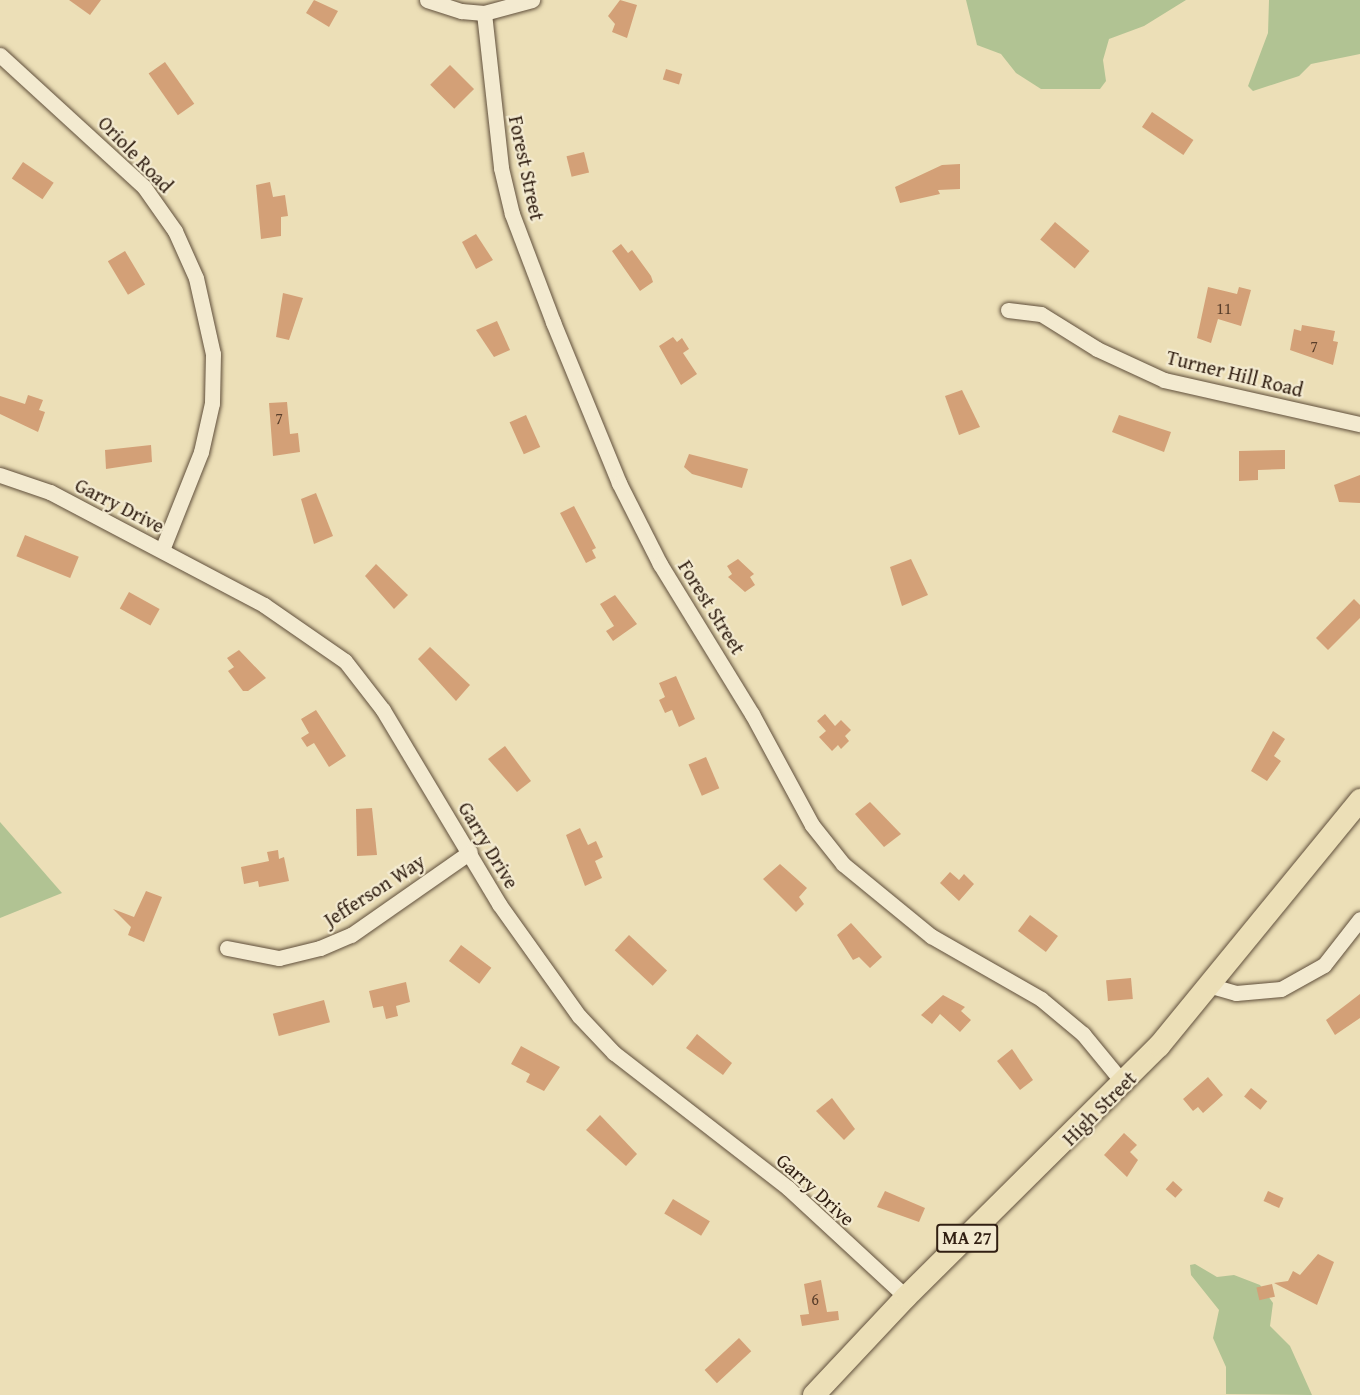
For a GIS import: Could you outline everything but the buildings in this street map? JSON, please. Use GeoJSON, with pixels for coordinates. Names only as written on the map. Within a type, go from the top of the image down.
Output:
{"type":"FeatureCollection","features":[{"type":"Feature","properties":{"kind":"main road","name":"High Street"},"geometry":{"type":"LineString","coordinates":[[814,1395],[906,1297],[1124,1084],[1360,800]]}},
{"type":"Feature","properties":{"kind":"street"},"geometry":{"type":"LineString","coordinates":[[427,0],[461,12],[484,13],[532,0]]}},
{"type":"Feature","properties":{"kind":"street","name":"Forest Street"},"geometry":{"type":"LineString","coordinates":[[484,13],[493,116],[512,214],[561,344],[619,483],[660,564],[752,714],[812,825],[843,864],[931,936],[1058,1013],[1100,1052],[1124,1084]]}},
{"type":"Feature","properties":{"kind":"street","name":"Oriole Road"},"geometry":{"type":"LineString","coordinates":[[0,55],[144,187],[175,231],[196,278],[213,354],[212,403],[201,452],[162,550]]}},
{"type":"Feature","properties":{"kind":"street","name":"Turner Hill Road"},"geometry":{"type":"LineString","coordinates":[[1008,310],[1041,314],[1097,349],[1164,380],[1360,424]]}},
{"type":"Feature","properties":{"kind":"street","name":"Garry Drive"},"geometry":{"type":"LineString","coordinates":[[0,475],[51,492],[162,550],[300,626],[345,661],[383,710],[556,989],[614,1053],[788,1188],[906,1297]]}},
{"type":"Feature","properties":{"kind":"street","name":"Jefferson Way"},"geometry":{"type":"LineString","coordinates":[[227,948],[267,958],[320,948],[351,935],[470,852]]}},
{"type":"Feature","properties":{"kind":"street"},"geometry":{"type":"LineString","coordinates":[[1208,984],[1236,993],[1281,989],[1324,964],[1360,919]]}},
{"type":"Feature","properties":{"kind":"green space"},"geometry":{"type":"Polygon","coordinates":[[[966,0],[1186,0],[1144,26],[1109,39],[1103,60],[1106,81],[1100,89],[1041,89],[1016,73],[1001,54],[977,45],[966,0]]]}},
{"type":"Feature","properties":{"kind":"green space"},"geometry":{"type":"Polygon","coordinates":[[[1269,0],[1360,0],[1360,54],[1311,64],[1299,76],[1253,91],[1248,86],[1268,33],[1269,0]]]}},
{"type":"Feature","properties":{"kind":"green space"},"geometry":{"type":"Polygon","coordinates":[[[0,822],[62,893],[0,918],[0,822]]]}},
{"type":"Feature","properties":{"kind":"green space"},"geometry":{"type":"Polygon","coordinates":[[[1195,1264],[1217,1277],[1234,1275],[1260,1285],[1273,1303],[1270,1326],[1290,1346],[1312,1395],[1226,1394],[1226,1367],[1213,1338],[1219,1310],[1191,1275],[1190,1265],[1195,1264]]]}}]}
